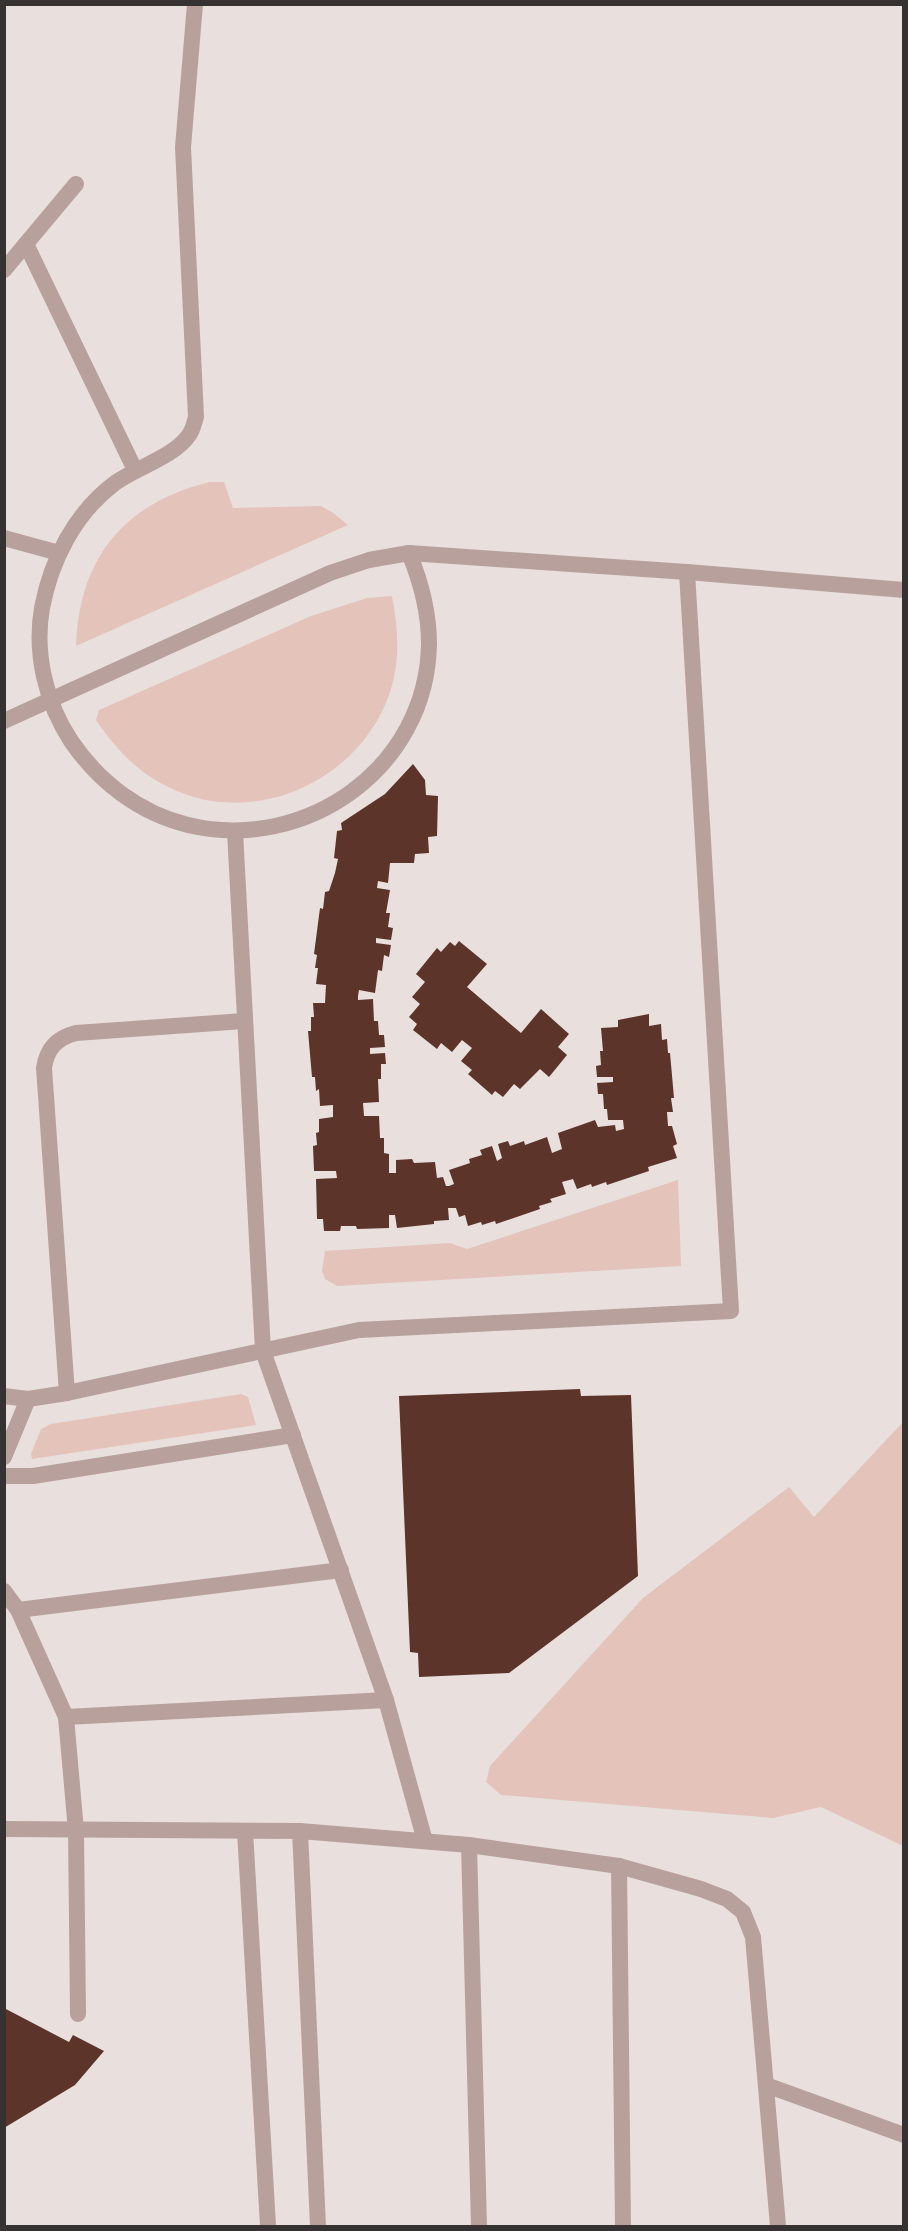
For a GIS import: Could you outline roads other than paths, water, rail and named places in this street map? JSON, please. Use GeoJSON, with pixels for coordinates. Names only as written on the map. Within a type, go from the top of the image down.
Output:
{"type":"FeatureCollection","features":[{"type":"Feature","properties":{"kind":"street"},"geometry":{"type":"LineString","coordinates":[[195,4],[183,147],[196,417],[191,434],[178,448],[135,470],[113,485],[93,504],[74,527],[59,553],[48,581],[42,611],[40,641],[50,699],[63,729],[100,777],[123,796],[148,811],[176,822],[205,829],[235,832],[265,829],[321,812],[347,796],[370,777],[390,755],[406,730],[417,703],[425,674],[429,645],[427,615],[419,577],[409,553]]}},
{"type":"Feature","properties":{"kind":"street"},"geometry":{"type":"LineString","coordinates":[[4,270],[76,184]]}},
{"type":"Feature","properties":{"kind":"street"},"geometry":{"type":"LineString","coordinates":[[26,244],[135,470]]}},
{"type":"Feature","properties":{"kind":"street"},"geometry":{"type":"LineString","coordinates":[[4,538],[59,553]]}},
{"type":"Feature","properties":{"kind":"street"},"geometry":{"type":"LineString","coordinates":[[4,721],[330,573],[369,560],[409,553],[687,572],[903,590]]}},
{"type":"Feature","properties":{"kind":"street"},"geometry":{"type":"LineString","coordinates":[[4,1396],[28,1399],[67,1393],[359,1330],[732,1311],[687,572]]}},
{"type":"Feature","properties":{"kind":"street"},"geometry":{"type":"LineString","coordinates":[[235,832],[263,1351],[386,1700],[425,1841]]}},
{"type":"Feature","properties":{"kind":"street"},"geometry":{"type":"LineString","coordinates":[[67,1393],[44,1068],[46,1057],[57,1041],[76,1033],[244,1021]]}},
{"type":"Feature","properties":{"kind":"street"},"geometry":{"type":"LineString","coordinates":[[4,1457],[28,1399]]}},
{"type":"Feature","properties":{"kind":"street"},"geometry":{"type":"LineString","coordinates":[[4,1476],[33,1476],[293,1435]]}},
{"type":"Feature","properties":{"kind":"street"},"geometry":{"type":"LineString","coordinates":[[18,1610],[342,1570]]}},
{"type":"Feature","properties":{"kind":"street"},"geometry":{"type":"LineString","coordinates":[[4,1591],[18,1610],[66,1717],[76,1831],[78,2014]]}},
{"type":"Feature","properties":{"kind":"street"},"geometry":{"type":"LineString","coordinates":[[66,1717],[386,1700]]}},
{"type":"Feature","properties":{"kind":"street"},"geometry":{"type":"LineString","coordinates":[[4,1829],[300,1831],[469,1845],[619,1866],[701,1889],[727,1899],[743,1912],[753,1937],[778,2226]]}},
{"type":"Feature","properties":{"kind":"street"},"geometry":{"type":"LineString","coordinates":[[244,1830],[268,2226]]}},
{"type":"Feature","properties":{"kind":"street"},"geometry":{"type":"LineString","coordinates":[[300,1831],[318,2226]]}},
{"type":"Feature","properties":{"kind":"street"},"geometry":{"type":"LineString","coordinates":[[469,1845],[479,2226]]}},
{"type":"Feature","properties":{"kind":"street"},"geometry":{"type":"LineString","coordinates":[[619,1866],[623,2226]]}},
{"type":"Feature","properties":{"kind":"street"},"geometry":{"type":"LineString","coordinates":[[766,2085],[903,2135]]}}]}
